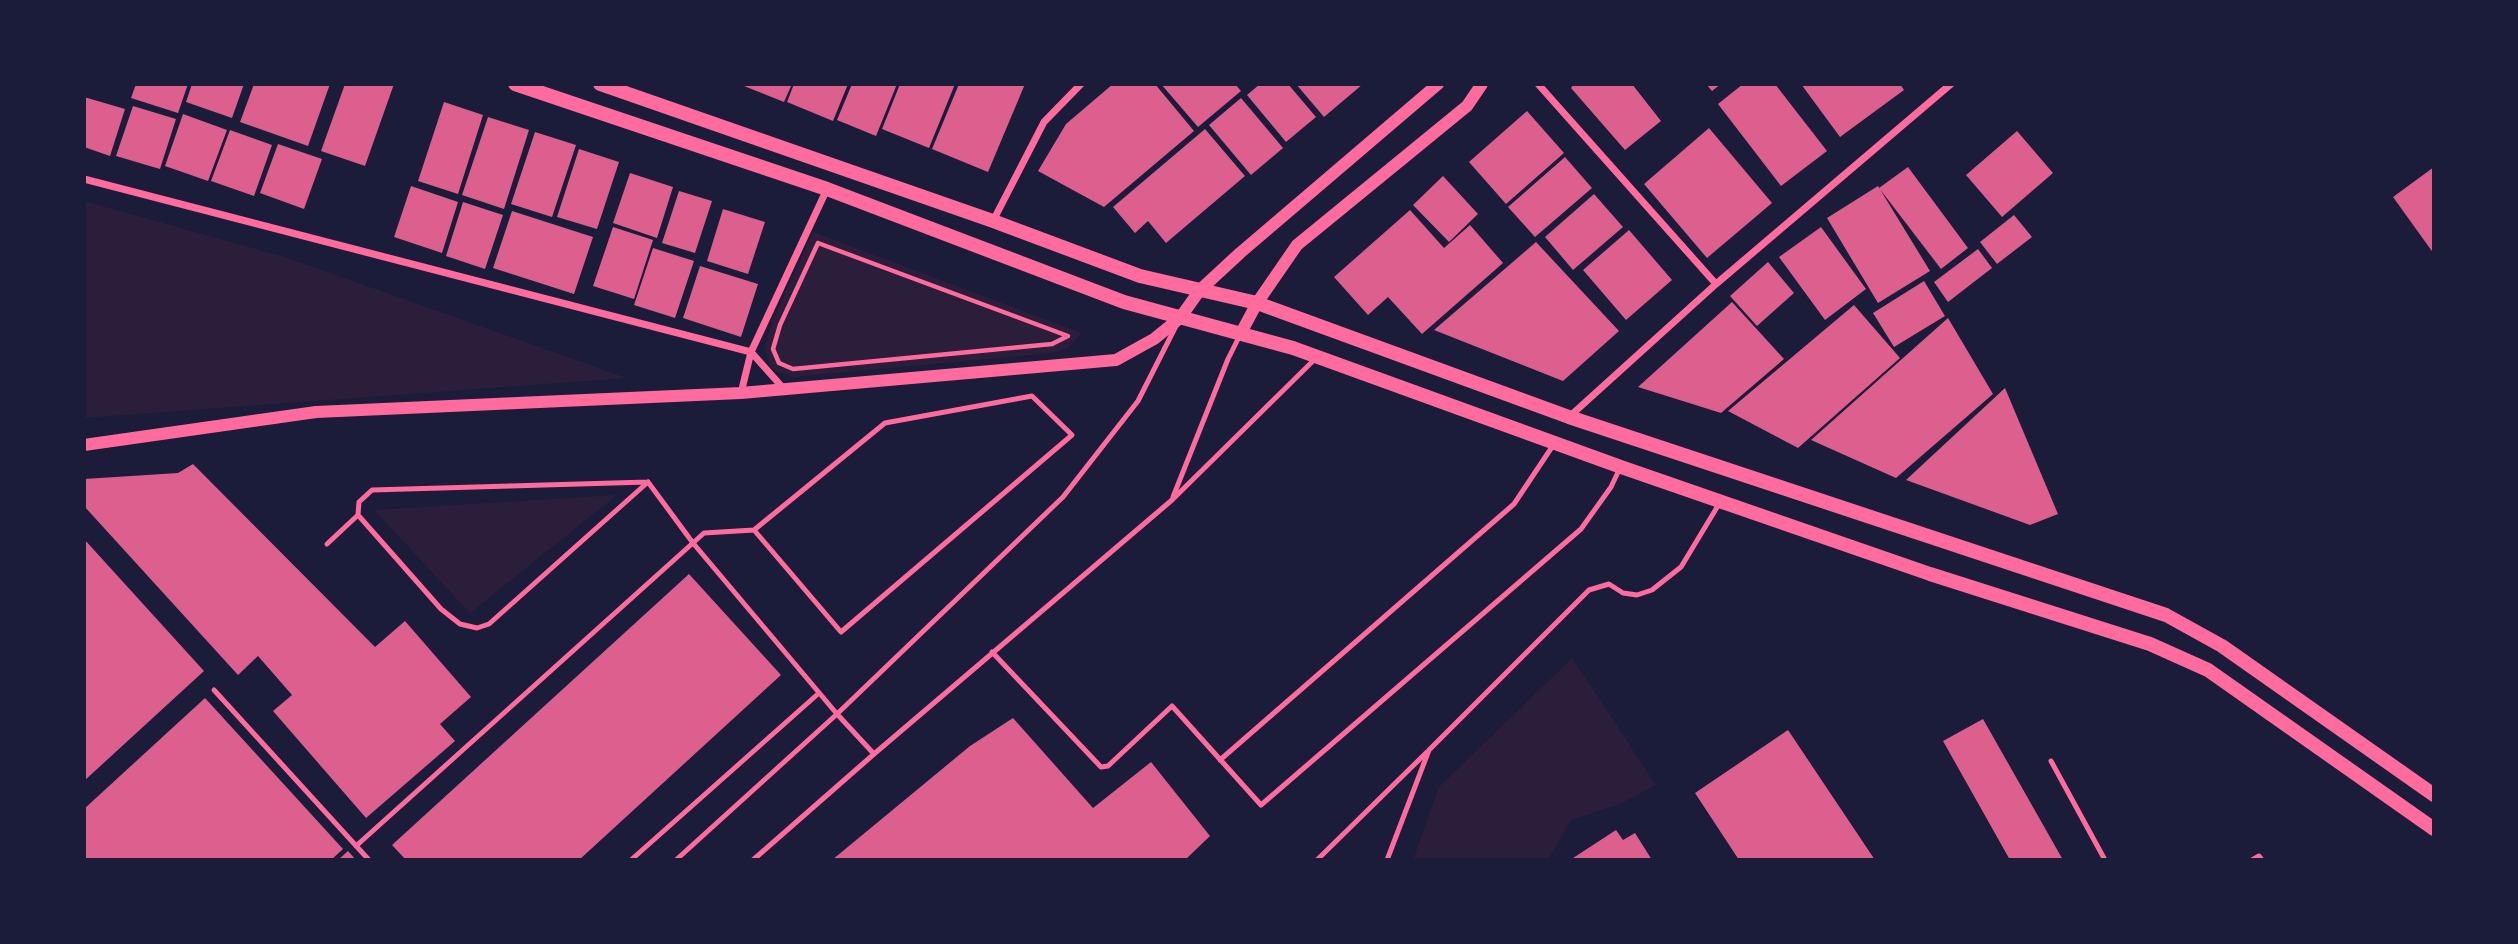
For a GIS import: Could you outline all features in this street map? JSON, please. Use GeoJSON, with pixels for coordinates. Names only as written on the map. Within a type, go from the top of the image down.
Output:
{"type":"FeatureCollection","features":[{"type":"Feature","properties":{"kind":"main road"},"geometry":{"type":"LineString","coordinates":[[515,84],[827,189],[1124,302],[1241,333],[1317,357],[1620,467],[1930,574],[2150,644],[2207,670],[2434,829]]}},
{"type":"Feature","properties":{"kind":"main road"},"geometry":{"type":"LineString","coordinates":[[600,84],[993,221],[1140,276],[1256,303],[1569,417],[2166,615],[2222,646],[2434,795]]}},
{"type":"Feature","properties":{"kind":"street"},"geometry":{"type":"LineString","coordinates":[[993,221],[1044,122],[1081,84]]}},
{"type":"Feature","properties":{"kind":"street"},"geometry":{"type":"LineString","coordinates":[[84,445],[316,412],[741,393],[1116,360],[1154,339],[1180,318],[1200,290],[1272,224],[1438,84]]}},
{"type":"Feature","properties":{"kind":"street"},"geometry":{"type":"LineString","coordinates":[[1241,333],[1256,303],[1297,245],[1466,106],[1482,84]]}},
{"type":"Feature","properties":{"kind":"street"},"geometry":{"type":"LineString","coordinates":[[1538,84],[1716,284]]}},
{"type":"Feature","properties":{"kind":"street"},"geometry":{"type":"LineString","coordinates":[[1569,417],[1716,284],[1951,84]]}},
{"type":"Feature","properties":{"kind":"street"},"geometry":{"type":"LineString","coordinates":[[84,179],[751,352],[784,389]]}},
{"type":"Feature","properties":{"kind":"street"},"geometry":{"type":"LineString","coordinates":[[741,393],[751,352],[827,189]]}},
{"type":"Feature","properties":{"kind":"lane"},"geometry":{"type":"LineString","coordinates":[[676,860],[837,714],[1063,497],[1138,401],[1180,318]]}},
{"type":"Feature","properties":{"kind":"lane"},"geometry":{"type":"LineString","coordinates":[[1172,500],[1241,333]]}},
{"type":"Feature","properties":{"kind":"lane"},"geometry":{"type":"LineString","coordinates":[[753,860],[1172,500],[1317,357]]}},
{"type":"Feature","properties":{"kind":"lane"},"geometry":{"type":"LineString","coordinates":[[356,846],[704,533],[754,530],[885,423],[1032,396],[1072,435],[841,632],[754,530]]}},
{"type":"Feature","properties":{"kind":"lane"},"geometry":{"type":"LineString","coordinates":[[1220,760],[1514,504],[1556,442]]}},
{"type":"Feature","properties":{"kind":"lane"},"geometry":{"type":"LineString","coordinates":[[992,652],[1101,767],[1108,766],[1172,706],[1261,805],[1581,529],[1611,487],[1620,467]]}},
{"type":"Feature","properties":{"kind":"lane"},"geometry":{"type":"LineString","coordinates":[[648,482],[693,543],[874,754]]}},
{"type":"Feature","properties":{"kind":"lane"},"geometry":{"type":"LineString","coordinates":[[358,515],[442,609],[460,624],[477,628],[489,624],[648,482]]}},
{"type":"Feature","properties":{"kind":"lane"},"geometry":{"type":"LineString","coordinates":[[327,544],[358,515],[359,502],[372,490],[648,482]]}},
{"type":"Feature","properties":{"kind":"lane"},"geometry":{"type":"LineString","coordinates":[[1317,860],[1589,590],[1609,584],[1623,593],[1636,595],[1652,590],[1681,567],[1721,501]]}},
{"type":"Feature","properties":{"kind":"lane"},"geometry":{"type":"LineString","coordinates":[[214,690],[369,860]]}},
{"type":"Feature","properties":{"kind":"lane"},"geometry":{"type":"LineString","coordinates":[[631,860],[819,693]]}},
{"type":"Feature","properties":{"kind":"lane"},"geometry":{"type":"LineString","coordinates":[[1387,860],[1429,750]]}},
{"type":"Feature","properties":{"kind":"lane"},"geometry":{"type":"LineString","coordinates":[[2051,761],[2105,860]]}},
{"type":"Feature","properties":{"kind":"lane"},"geometry":{"type":"LineString","coordinates":[[2252,860],[2259,856],[2262,860]]}},
{"type":"Feature","properties":{"kind":"path"},"geometry":{"type":"LineString","coordinates":[[818,243],[1068,336],[1052,344],[793,369],[779,363],[773,349],[780,326],[818,243]]}},
{"type":"Feature","properties":{"kind":"shaded area"},"geometry":{"type":"Polygon","coordinates":[[[84,201],[285,257],[627,378],[84,418],[84,201]]]}},
{"type":"Feature","properties":{"kind":"shaded area"},"geometry":{"type":"Polygon","coordinates":[[[813,232],[1082,333],[1069,347],[1054,353],[792,377],[772,369],[764,350],[772,322],[813,232]]]}},
{"type":"Feature","properties":{"kind":"shaded area"},"geometry":{"type":"Polygon","coordinates":[[[617,495],[470,613],[374,510],[617,495]]]}},
{"type":"Feature","properties":{"kind":"shaded area"},"geometry":{"type":"Polygon","coordinates":[[[1572,658],[1656,785],[1622,803],[1571,820],[1548,860],[1413,860],[1439,787],[1572,658]]]}},
{"type":"Feature","properties":{"kind":"building"},"geometry":{"type":"Polygon","coordinates":[[[136,84],[188,84],[178,113],[131,98],[136,84]]]}},
{"type":"Feature","properties":{"kind":"building"},"geometry":{"type":"Polygon","coordinates":[[[192,84],[244,84],[232,118],[186,102],[192,84]]]}},
{"type":"Feature","properties":{"kind":"building"},"geometry":{"type":"Polygon","coordinates":[[[254,84],[330,84],[308,146],[240,122],[254,84]]]}},
{"type":"Feature","properties":{"kind":"building"},"geometry":{"type":"Polygon","coordinates":[[[345,84],[394,84],[365,166],[321,151],[345,84]]]}},
{"type":"Feature","properties":{"kind":"building"},"geometry":{"type":"Polygon","coordinates":[[[739,84],[792,84],[784,102],[739,84]]]}},
{"type":"Feature","properties":{"kind":"building"},"geometry":{"type":"Polygon","coordinates":[[[794,84],[848,84],[833,121],[787,102],[794,84]]]}},
{"type":"Feature","properties":{"kind":"building"},"geometry":{"type":"Polygon","coordinates":[[[852,84],[897,84],[876,136],[837,120],[852,84]]]}},
{"type":"Feature","properties":{"kind":"building"},"geometry":{"type":"Polygon","coordinates":[[[900,84],[955,84],[929,148],[882,129],[900,84]]]}},
{"type":"Feature","properties":{"kind":"building"},"geometry":{"type":"Polygon","coordinates":[[[959,84],[1025,84],[988,172],[932,149],[959,84]]]}},
{"type":"Feature","properties":{"kind":"building"},"geometry":{"type":"Polygon","coordinates":[[[1113,84],[1155,84],[1194,131],[1104,207],[1038,171],[1066,124],[1113,84]]]}},
{"type":"Feature","properties":{"kind":"building"},"geometry":{"type":"Polygon","coordinates":[[[1161,84],[1235,84],[1241,91],[1198,127],[1161,84]]]}},
{"type":"Feature","properties":{"kind":"building"},"geometry":{"type":"Polygon","coordinates":[[[1260,84],[1288,84],[1316,117],[1286,142],[1247,95],[1260,84]]]}},
{"type":"Feature","properties":{"kind":"building"},"geometry":{"type":"Polygon","coordinates":[[[1296,84],[1363,84],[1324,117],[1296,84]]]}},
{"type":"Feature","properties":{"kind":"building"},"geometry":{"type":"Polygon","coordinates":[[[1574,84],[1632,84],[1661,121],[1625,150],[1571,88],[1574,84]]]}},
{"type":"Feature","properties":{"kind":"building"},"geometry":{"type":"Polygon","coordinates":[[[1706,84],[1721,84],[1712,91],[1706,84]]]}},
{"type":"Feature","properties":{"kind":"building"},"geometry":{"type":"Polygon","coordinates":[[[1743,84],[1775,84],[1827,151],[1781,186],[1718,104],[1743,84]]]}},
{"type":"Feature","properties":{"kind":"building"},"geometry":{"type":"Polygon","coordinates":[[[1801,84],[1900,84],[1904,90],[1840,137],[1801,84]]]}},
{"type":"Feature","properties":{"kind":"building"},"geometry":{"type":"Polygon","coordinates":[[[84,97],[125,109],[110,156],[84,147],[84,97]]]}},
{"type":"Feature","properties":{"kind":"building"},"geometry":{"type":"Polygon","coordinates":[[[1241,98],[1283,148],[1251,175],[1209,125],[1241,98]]]}},
{"type":"Feature","properties":{"kind":"building"},"geometry":{"type":"Polygon","coordinates":[[[444,102],[483,115],[458,194],[418,181],[444,102]]]}},
{"type":"Feature","properties":{"kind":"building"},"geometry":{"type":"Polygon","coordinates":[[[133,106],[176,119],[160,169],[116,156],[133,106]]]}},
{"type":"Feature","properties":{"kind":"building"},"geometry":{"type":"Polygon","coordinates":[[[1527,111],[1564,153],[1506,204],[1469,162],[1527,111]]]}},
{"type":"Feature","properties":{"kind":"building"},"geometry":{"type":"Polygon","coordinates":[[[183,114],[227,130],[208,181],[165,166],[183,114]]]}},
{"type":"Feature","properties":{"kind":"building"},"geometry":{"type":"Polygon","coordinates":[[[488,117],[529,130],[504,209],[462,195],[488,117]]]}},
{"type":"Feature","properties":{"kind":"building"},"geometry":{"type":"Polygon","coordinates":[[[1709,128],[1772,203],[1707,258],[1644,184],[1709,128]]]}},
{"type":"Feature","properties":{"kind":"building"},"geometry":{"type":"Polygon","coordinates":[[[1205,129],[1245,176],[1166,243],[1148,221],[1135,233],[1113,207],[1205,129]]]}},
{"type":"Feature","properties":{"kind":"building"},"geometry":{"type":"Polygon","coordinates":[[[230,130],[272,145],[254,196],[211,181],[230,130]]]}},
{"type":"Feature","properties":{"kind":"building"},"geometry":{"type":"Polygon","coordinates":[[[2017,131],[2053,173],[2002,217],[1966,175],[2017,131]]]}},
{"type":"Feature","properties":{"kind":"building"},"geometry":{"type":"Polygon","coordinates":[[[535,132],[576,145],[552,217],[511,204],[535,132]]]}},
{"type":"Feature","properties":{"kind":"building"},"geometry":{"type":"Polygon","coordinates":[[[278,144],[322,159],[304,209],[260,193],[278,144]]]}},
{"type":"Feature","properties":{"kind":"building"},"geometry":{"type":"Polygon","coordinates":[[[579,149],[619,162],[597,229],[557,217],[579,149]]]}},
{"type":"Feature","properties":{"kind":"building"},"geometry":{"type":"Polygon","coordinates":[[[1565,157],[1592,188],[1535,237],[1508,207],[1565,157]]]}},
{"type":"Feature","properties":{"kind":"building"},"geometry":{"type":"Polygon","coordinates":[[[1908,167],[1968,248],[1941,269],[1879,188],[1908,167]]]}},
{"type":"Feature","properties":{"kind":"building"},"geometry":{"type":"Polygon","coordinates":[[[2434,167],[2434,254],[2393,197],[2434,167]]]}},
{"type":"Feature","properties":{"kind":"building"},"geometry":{"type":"Polygon","coordinates":[[[630,173],[673,187],[657,238],[613,223],[630,173]]]}},
{"type":"Feature","properties":{"kind":"building"},"geometry":{"type":"Polygon","coordinates":[[[1443,176],[1478,214],[1449,242],[1413,205],[1443,176]]]}},
{"type":"Feature","properties":{"kind":"building"},"geometry":{"type":"Polygon","coordinates":[[[411,186],[458,202],[442,253],[394,237],[411,186]]]}},
{"type":"Feature","properties":{"kind":"building"},"geometry":{"type":"Polygon","coordinates":[[[1878,186],[1930,271],[1878,303],[1827,218],[1878,186]]]}},
{"type":"Feature","properties":{"kind":"building"},"geometry":{"type":"Polygon","coordinates":[[[679,191],[712,201],[695,253],[662,243],[679,191]]]}},
{"type":"Feature","properties":{"kind":"building"},"geometry":{"type":"Polygon","coordinates":[[[1594,194],[1623,227],[1573,270],[1545,237],[1594,194]]]}},
{"type":"Feature","properties":{"kind":"building"},"geometry":{"type":"Polygon","coordinates":[[[463,202],[503,215],[485,269],[446,256],[463,202]]]}},
{"type":"Feature","properties":{"kind":"building"},"geometry":{"type":"Polygon","coordinates":[[[723,209],[765,222],[748,274],[707,261],[723,209]]]}},
{"type":"Feature","properties":{"kind":"building"},"geometry":{"type":"Polygon","coordinates":[[[1410,210],[1444,248],[1470,225],[1503,263],[1422,334],[1388,297],[1368,315],[1334,277],[1410,210]]]}},
{"type":"Feature","properties":{"kind":"building"},"geometry":{"type":"Polygon","coordinates":[[[512,211],[593,237],[574,294],[493,268],[512,211]]]}},
{"type":"Feature","properties":{"kind":"building"},"geometry":{"type":"Polygon","coordinates":[[[2014,215],[2032,237],[1997,264],[1980,242],[2014,215]]]}},
{"type":"Feature","properties":{"kind":"building"},"geometry":{"type":"Polygon","coordinates":[[[613,227],[653,240],[634,299],[593,286],[613,227]]]}},
{"type":"Feature","properties":{"kind":"building"},"geometry":{"type":"Polygon","coordinates":[[[1821,227],[1866,289],[1825,320],[1779,257],[1821,227]]]}},
{"type":"Feature","properties":{"kind":"building"},"geometry":{"type":"Polygon","coordinates":[[[1629,230],[1672,280],[1626,320],[1583,270],[1629,230]]]}},
{"type":"Feature","properties":{"kind":"building"},"geometry":{"type":"Polygon","coordinates":[[[1536,242],[1619,331],[1563,381],[1434,330],[1536,242]]]}},
{"type":"Feature","properties":{"kind":"building"},"geometry":{"type":"Polygon","coordinates":[[[653,248],[694,261],[675,318],[634,305],[653,248]]]}},
{"type":"Feature","properties":{"kind":"building"},"geometry":{"type":"Polygon","coordinates":[[[1978,249],[1992,268],[1948,302],[1934,282],[1978,249]]]}},
{"type":"Feature","properties":{"kind":"building"},"geometry":{"type":"Polygon","coordinates":[[[1768,262],[1794,293],[1757,326],[1730,296],[1768,262]]]}},
{"type":"Feature","properties":{"kind":"building"},"geometry":{"type":"Polygon","coordinates":[[[700,266],[758,284],[741,337],[683,318],[700,266]]]}},
{"type":"Feature","properties":{"kind":"building"},"geometry":{"type":"Polygon","coordinates":[[[1924,281],[1945,316],[1894,347],[1873,313],[1924,281]]]}},
{"type":"Feature","properties":{"kind":"building"},"geometry":{"type":"Polygon","coordinates":[[[1732,302],[1784,359],[1721,413],[1638,387],[1732,302]]]}},
{"type":"Feature","properties":{"kind":"building"},"geometry":{"type":"Polygon","coordinates":[[[1854,305],[1900,358],[1798,448],[1728,411],[1854,305]]]}},
{"type":"Feature","properties":{"kind":"building"},"geometry":{"type":"Polygon","coordinates":[[[1948,318],[1993,394],[1896,478],[1811,440],[1948,318]]]}},
{"type":"Feature","properties":{"kind":"building"},"geometry":{"type":"Polygon","coordinates":[[[2005,388],[2058,514],[2030,525],[1906,480],[2005,388]]]}},
{"type":"Feature","properties":{"kind":"building"},"geometry":{"type":"Polygon","coordinates":[[[193,464],[375,647],[405,621],[471,697],[440,724],[455,741],[366,818],[273,711],[292,695],[258,656],[238,675],[84,506],[84,479],[178,473],[193,464]]]}},
{"type":"Feature","properties":{"kind":"building"},"geometry":{"type":"Polygon","coordinates":[[[84,539],[204,671],[84,781],[84,539]]]}},
{"type":"Feature","properties":{"kind":"building"},"geometry":{"type":"Polygon","coordinates":[[[689,574],[781,675],[579,860],[406,860],[392,845],[689,574]]]}},
{"type":"Feature","properties":{"kind":"building"},"geometry":{"type":"Polygon","coordinates":[[[205,698],[343,849],[331,860],[84,860],[84,809],[205,698]]]}},
{"type":"Feature","properties":{"kind":"building"},"geometry":{"type":"Polygon","coordinates":[[[1013,718],[1093,808],[1151,762],[1210,836],[1185,860],[832,860],[970,746],[1013,718]]]}},
{"type":"Feature","properties":{"kind":"building"},"geometry":{"type":"Polygon","coordinates":[[[1983,719],[2063,860],[2010,860],[1943,741],[1983,719]]]}},
{"type":"Feature","properties":{"kind":"building"},"geometry":{"type":"Polygon","coordinates":[[[1788,730],[1875,860],[1739,860],[1695,793],[1788,730]]]}},
{"type":"Feature","properties":{"kind":"building"},"geometry":{"type":"Polygon","coordinates":[[[1616,830],[1623,840],[1635,833],[1652,860],[1570,860],[1616,830]]]}},
{"type":"Feature","properties":{"kind":"building"},"geometry":{"type":"Polygon","coordinates":[[[348,851],[356,860],[338,860],[348,851]]]}}]}
